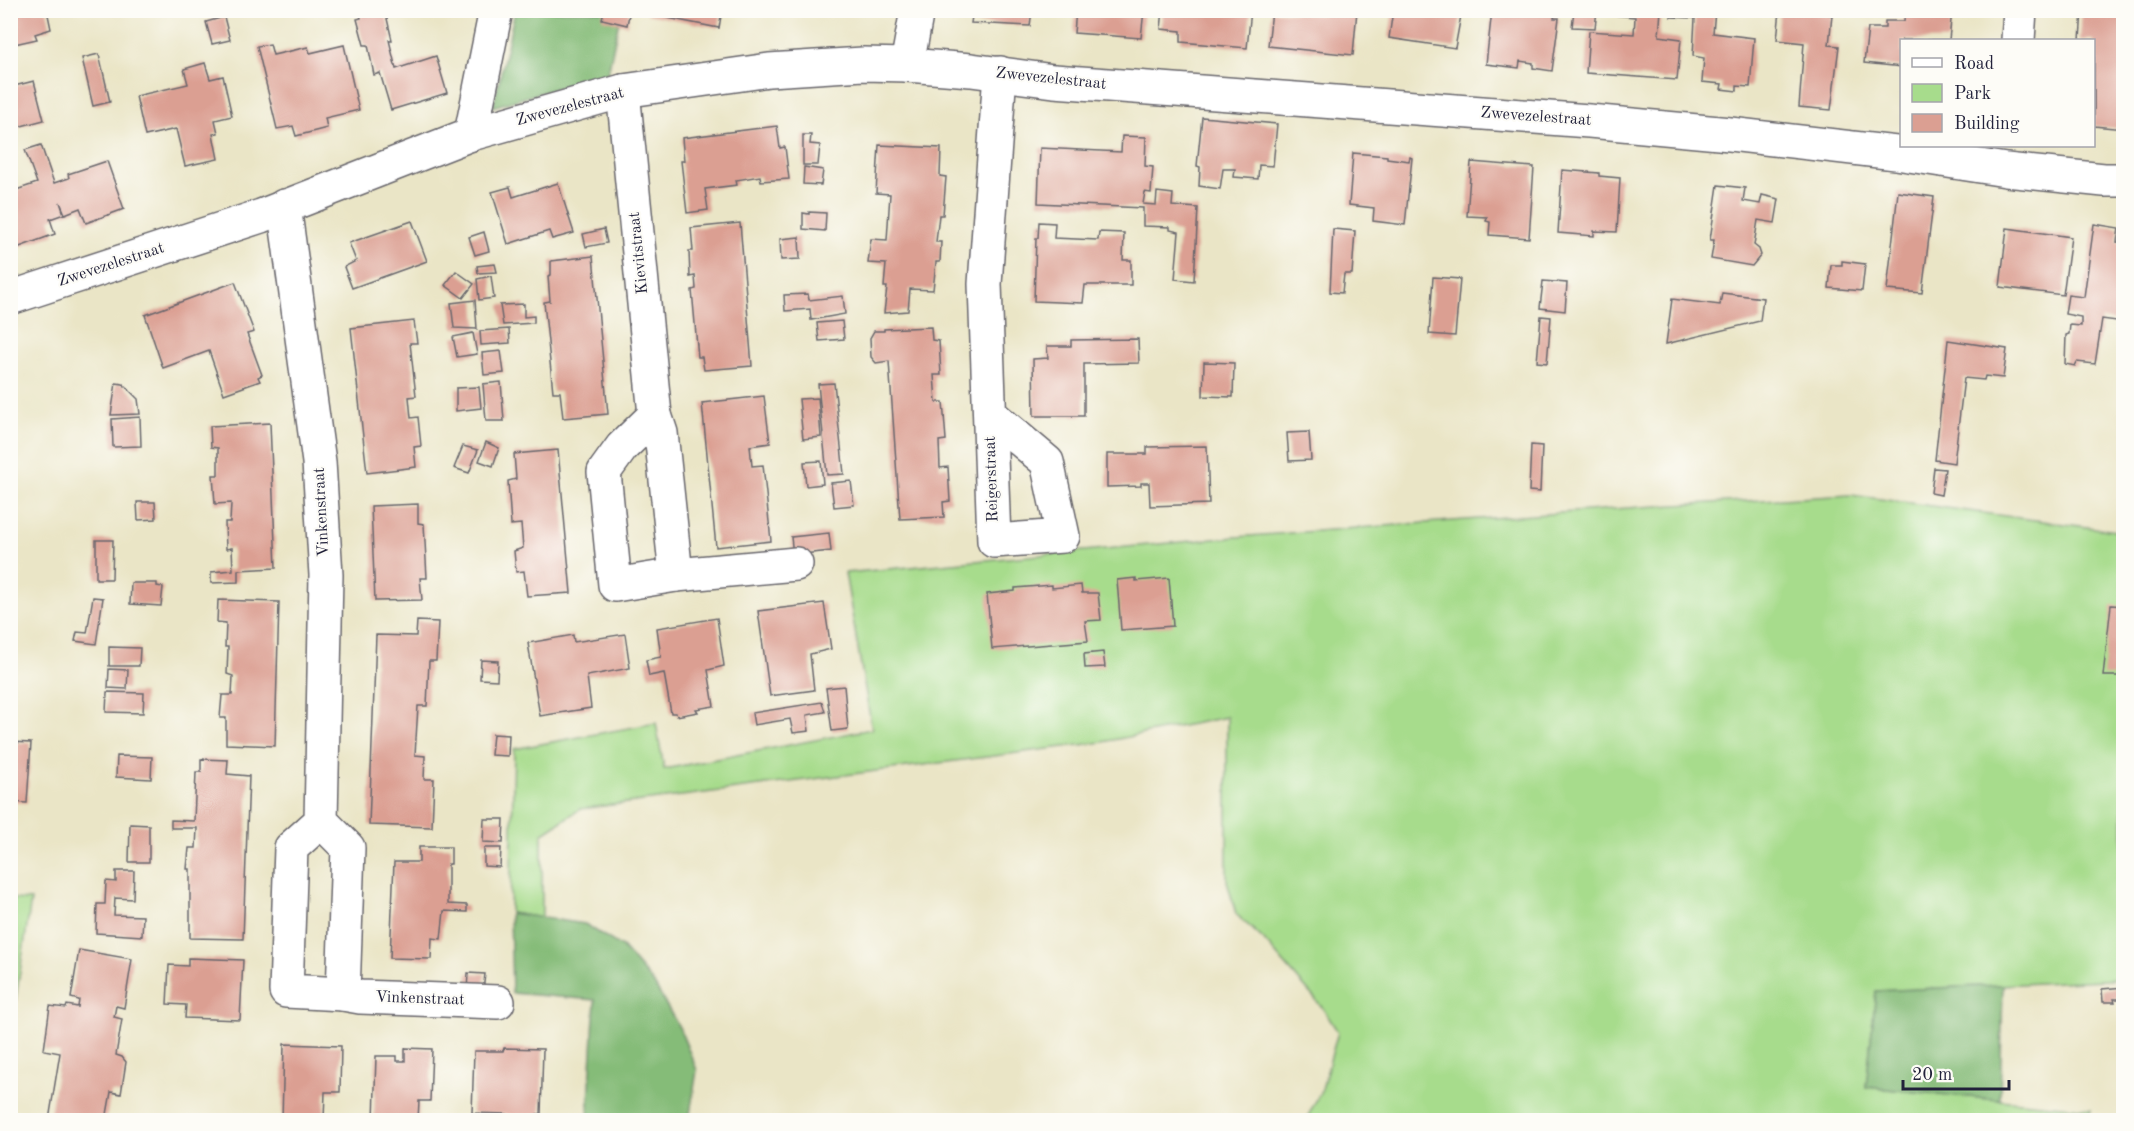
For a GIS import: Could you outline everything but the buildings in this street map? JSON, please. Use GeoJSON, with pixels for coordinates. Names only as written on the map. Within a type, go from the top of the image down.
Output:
{"type":"FeatureCollection","features":[{"type":"Feature","properties":{"kind":"street"},"geometry":{"type":"LineString","coordinates":[[471,134],[496,10]]}},
{"type":"Feature","properties":{"kind":"street"},"geometry":{"type":"LineString","coordinates":[[907,65],[917,10]]}},
{"type":"Feature","properties":{"kind":"street"},"geometry":{"type":"LineString","coordinates":[[2018,39],[2020,10]]}},
{"type":"Feature","properties":{"kind":"street","name":"Zwevezelestraat"},"geometry":{"type":"LineString","coordinates":[[10,298],[261,216],[471,134],[623,91],[769,70],[863,64],[907,65],[1054,81],[1589,121],[1896,153],[2008,158],[2104,180],[2124,180]]}},
{"type":"Feature","properties":{"kind":"street","name":"Reigerstraat"},"geometry":{"type":"LineString","coordinates":[[990,414],[985,284],[1000,74]]}},
{"type":"Feature","properties":{"kind":"street","name":"Kievitstraat"},"geometry":{"type":"LineString","coordinates":[[623,91],[655,415],[661,433],[676,575]]}},
{"type":"Feature","properties":{"kind":"street","name":"Vinkenstraat"},"geometry":{"type":"LineString","coordinates":[[284,206],[319,462],[326,575],[321,821],[291,848],[286,991],[360,997],[498,1002]]}},
{"type":"Feature","properties":{"kind":"street"},"geometry":{"type":"LineString","coordinates":[[655,415],[622,447],[604,472],[615,585],[676,575],[796,564]]}},
{"type":"Feature","properties":{"kind":"street"},"geometry":{"type":"LineString","coordinates":[[321,821],[348,848],[343,994]]}},
{"type":"Feature","properties":{"kind":"green space"},"geometry":{"type":"Polygon","coordinates":[[[515,11],[621,11],[608,73],[493,107],[515,11]]]}},
{"type":"Feature","properties":{"kind":"green space"},"geometry":{"type":"Polygon","coordinates":[[[1851,495],[2123,532],[2123,979],[1876,991],[1866,1087],[2091,1109],[2088,1120],[1306,1120],[1322,1089],[1338,1032],[1322,1007],[1263,939],[1236,914],[1227,881],[1227,717],[1103,742],[580,809],[542,834],[542,918],[510,913],[514,749],[656,723],[664,769],[872,729],[845,573],[1236,537],[1641,507],[1851,495]]]}},
{"type":"Feature","properties":{"kind":"green space"},"geometry":{"type":"Polygon","coordinates":[[[10,899],[31,900],[11,1030],[10,899]]]}},
{"type":"Feature","properties":{"kind":"green space"},"geometry":{"type":"Polygon","coordinates":[[[510,913],[585,924],[622,947],[654,984],[679,1027],[697,1070],[689,1120],[588,1120],[595,1000],[512,993],[510,913]]]}},
{"type":"Feature","properties":{"kind":"green space"},"geometry":{"type":"Polygon","coordinates":[[[2003,985],[2000,1100],[1866,1087],[1876,991],[2003,985]]]}}]}
